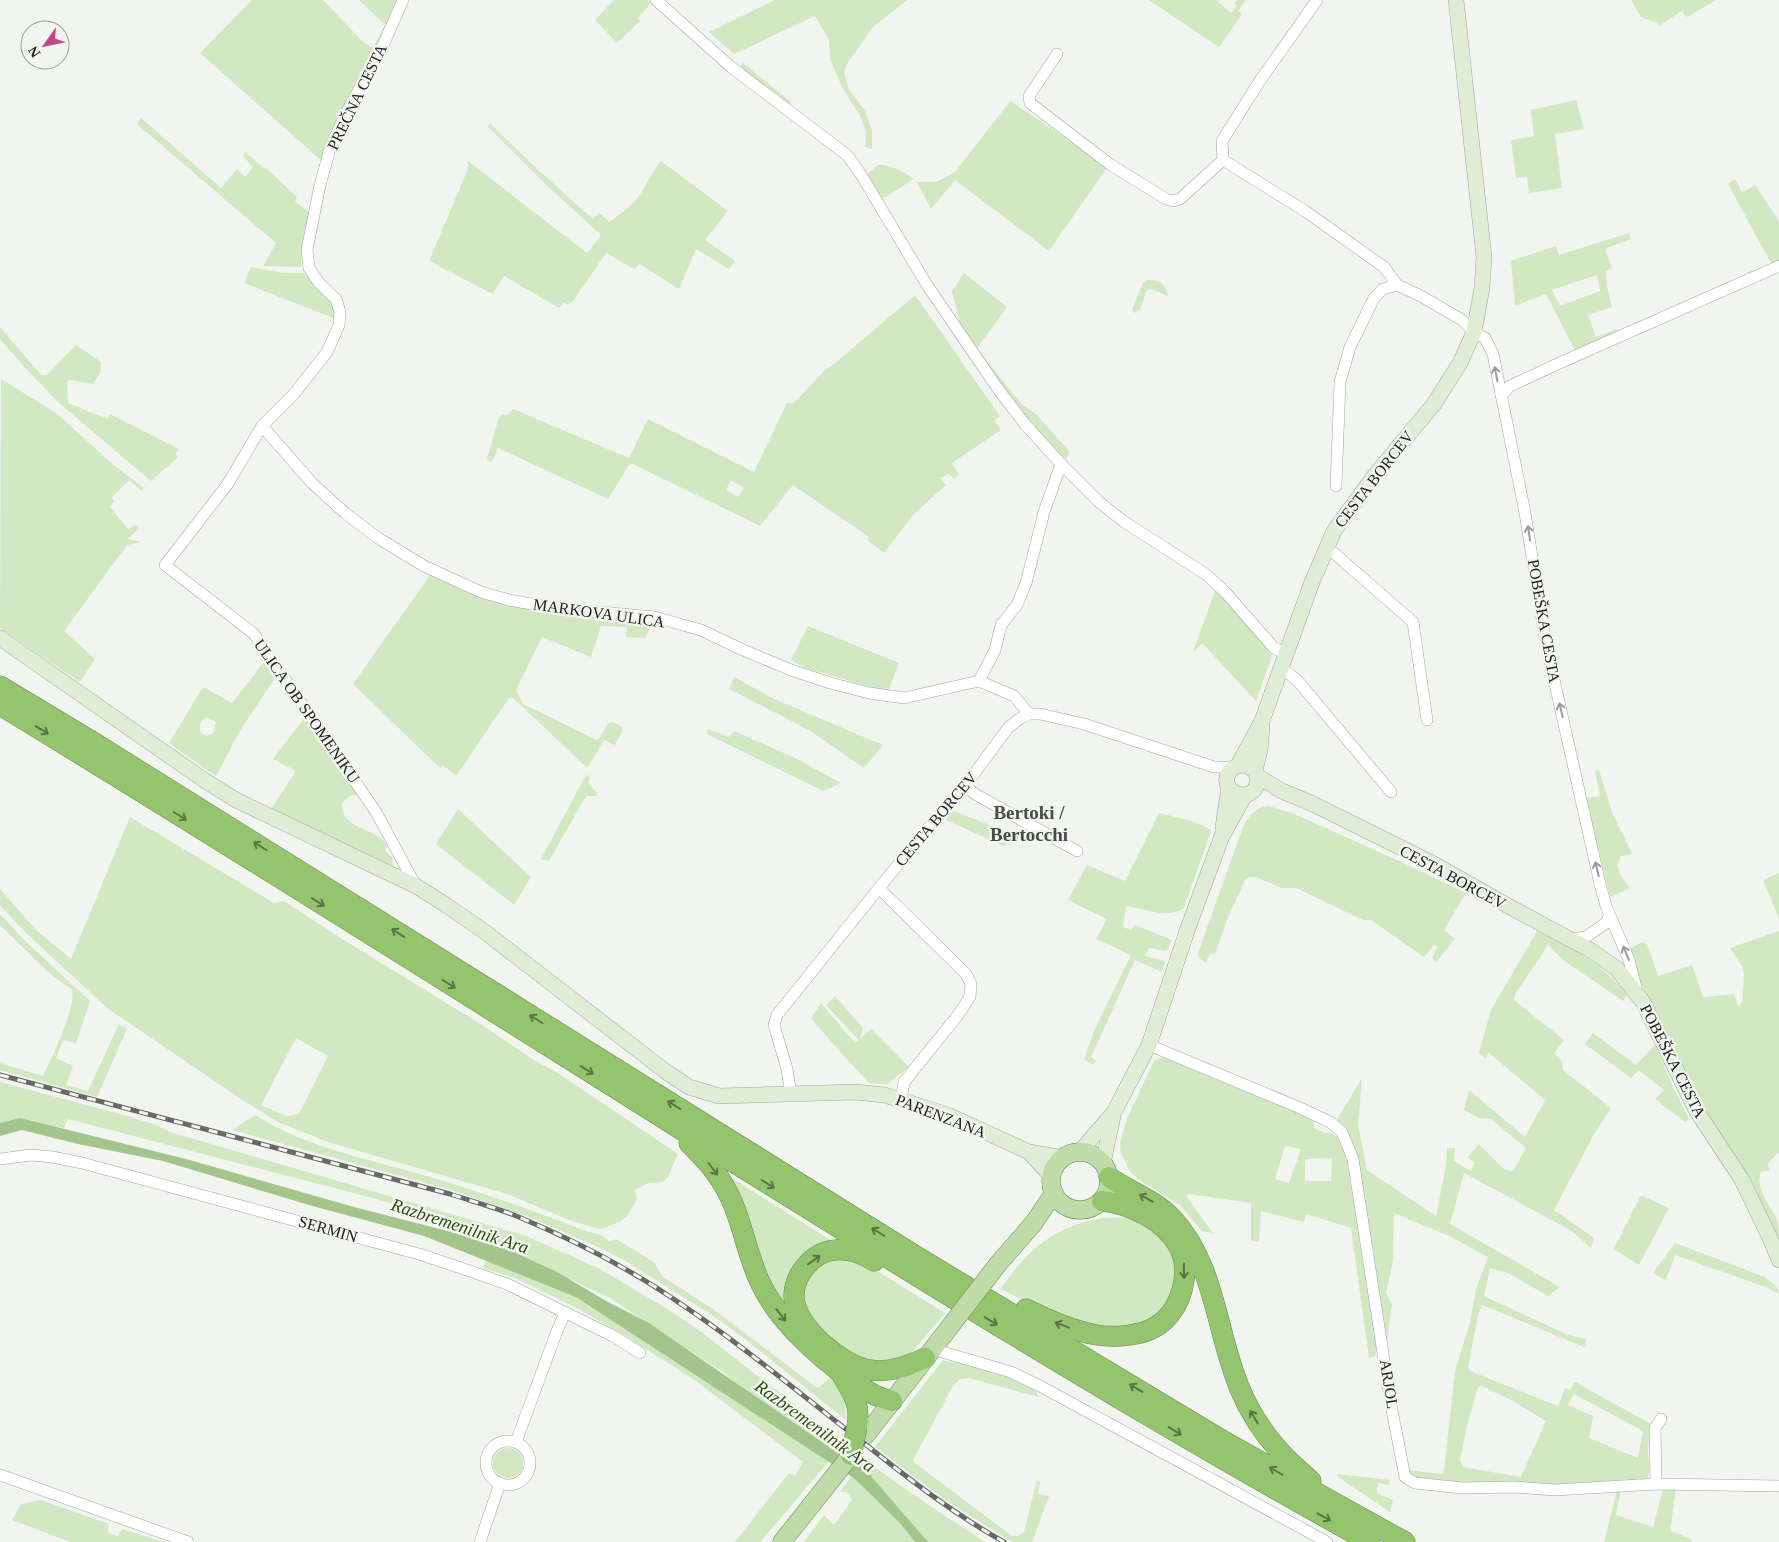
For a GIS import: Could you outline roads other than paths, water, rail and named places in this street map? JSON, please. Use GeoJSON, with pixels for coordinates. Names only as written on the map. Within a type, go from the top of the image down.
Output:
{"type":"FeatureCollection","features":[{"type":"Feature","properties":{"kind":"highway"},"geometry":{"type":"LineString","coordinates":[[0,686],[919,1258],[1227,1442],[1334,1504],[1405,1542]]}},
{"type":"Feature","properties":{"kind":"highway"},"geometry":{"type":"LineString","coordinates":[[0,705],[934,1287],[1261,1481],[1370,1542]]}},
{"type":"Feature","properties":{"kind":"highway"},"geometry":{"type":"LineString","coordinates":[[668,1121],[724,1184],[735,1209],[754,1267],[769,1300],[789,1325],[840,1371],[872,1394],[892,1401]]}},
{"type":"Feature","properties":{"kind":"highway"},"geometry":{"type":"LineString","coordinates":[[1106,1170],[1153,1201],[1173,1218],[1197,1253],[1208,1280],[1230,1362],[1240,1390],[1252,1414],[1265,1434],[1290,1462],[1305,1474],[1334,1504]]}},
{"type":"Feature","properties":{"kind":"highway"},"geometry":{"type":"LineString","coordinates":[[919,1258],[1068,1327],[1098,1336],[1138,1334],[1157,1326],[1174,1309],[1182,1292],[1185,1270],[1179,1247],[1166,1228],[1144,1214],[1114,1202],[1102,1201]]}},
{"type":"Feature","properties":{"kind":"highway"},"geometry":{"type":"LineString","coordinates":[[892,1401],[881,1383],[868,1370],[839,1356],[816,1338],[805,1325],[797,1311],[794,1289],[801,1271],[815,1257],[834,1250],[856,1252],[904,1278],[918,1284],[934,1287]]}},
{"type":"Feature","properties":{"kind":"highway"},"geometry":{"type":"LineString","coordinates":[[868,1370],[880,1371],[900,1368],[933,1348]]}},
{"type":"Feature","properties":{"kind":"highway"},"geometry":{"type":"LineString","coordinates":[[840,1371],[857,1401],[862,1431],[851,1455]]}},
{"type":"Feature","properties":{"kind":"main road"},"geometry":{"type":"LineString","coordinates":[[862,1431],[892,1401],[998,1264],[1033,1224],[1053,1185],[1054,1170],[1071,1156],[1090,1154],[1106,1170],[1108,1190],[1102,1201],[1084,1210],[1064,1205],[1053,1185]]}},
{"type":"Feature","properties":{"kind":"main road"},"geometry":{"type":"LineString","coordinates":[[1033,1224],[1070,1208]]}},
{"type":"Feature","properties":{"kind":"main road"},"geometry":{"type":"LineString","coordinates":[[782,1542],[851,1455]]}},
{"type":"Feature","properties":{"kind":"street","name":"PREČNA CESTA"},"geometry":{"type":"LineString","coordinates":[[165,565],[226,486],[262,426],[294,394],[328,352],[339,325],[340,312],[336,299],[319,283],[309,268],[307,250],[320,185],[330,149],[345,115],[380,52],[403,0]]}},
{"type":"Feature","properties":{"kind":"street"},"geometry":{"type":"LineString","coordinates":[[656,0],[731,67],[847,155],[865,181],[927,285],[993,382],[1024,423],[1098,501],[1123,521],[1207,575],[1226,593],[1274,648],[1297,680],[1391,792]]}},
{"type":"Feature","properties":{"kind":"street"},"geometry":{"type":"LineString","coordinates":[[1223,160],[1222,141],[1259,82],[1317,0]]}},
{"type":"Feature","properties":{"kind":"street","name":"CESTA BORCEV"},"geometry":{"type":"LineString","coordinates":[[1232,775],[1262,721],[1312,582],[1334,531],[1375,475],[1434,404],[1460,363],[1474,332],[1482,288],[1484,257],[1456,0]]}},
{"type":"Feature","properties":{"kind":"street"},"geometry":{"type":"LineString","coordinates":[[1057,54],[1029,96],[1030,103],[1111,164],[1166,199],[1174,202],[1180,199],[1223,160]]}},
{"type":"Feature","properties":{"kind":"street"},"geometry":{"type":"LineString","coordinates":[[1223,160],[1305,211],[1384,267],[1397,285],[1383,288],[1374,298],[1350,347],[1340,382],[1336,486]]}},
{"type":"Feature","properties":{"kind":"street"},"geometry":{"type":"LineString","coordinates":[[1501,396],[1510,386],[1779,266]]}},
{"type":"Feature","properties":{"kind":"street","name":"POBEŠKA CESTA"},"geometry":{"type":"LineString","coordinates":[[1397,285],[1421,296],[1462,320],[1474,332],[1485,338],[1492,354],[1525,513],[1546,644],[1600,884],[1610,915],[1629,960],[1637,993]]}},
{"type":"Feature","properties":{"kind":"street","name":"MARKOVA ULICA"},"geometry":{"type":"LineString","coordinates":[[262,426],[312,483],[345,513],[378,538],[424,566],[481,592],[509,600],[548,607],[654,617],[701,630],[791,670],[869,693],[904,698],[979,681]]}},
{"type":"Feature","properties":{"kind":"street"},"geometry":{"type":"LineString","coordinates":[[1061,464],[1044,512],[1026,583],[1017,605],[1001,625],[995,650],[979,681],[1014,696],[1028,714],[1040,714],[1084,724],[1214,767],[1232,775]]}},
{"type":"Feature","properties":{"kind":"street"},"geometry":{"type":"LineString","coordinates":[[1328,547],[1413,622],[1428,720]]}},
{"type":"Feature","properties":{"kind":"street","name":"ULICA OB SPOMENIKU"},"geometry":{"type":"LineString","coordinates":[[165,565],[254,634],[376,812],[416,886]]}},
{"type":"Feature","properties":{"kind":"street","name":"PARENZANA"},"geometry":{"type":"LineString","coordinates":[[0,638],[236,800],[416,886],[446,905],[485,932],[689,1087],[719,1096],[855,1092],[885,1095],[948,1115],[1029,1152],[1071,1156]]}},
{"type":"Feature","properties":{"kind":"street","name":"CESTA BORCEV"},"geometry":{"type":"LineString","coordinates":[[791,1095],[787,1068],[774,1025],[777,1015],[878,888],[965,786],[1008,728],[1028,714]]}},
{"type":"Feature","properties":{"kind":"street","name":"CESTA BORCEV"},"geometry":{"type":"LineString","coordinates":[[1262,721],[1260,750],[1252,783],[1282,791],[1311,803],[1432,863],[1569,939]]}},
{"type":"Feature","properties":{"kind":"street"},"geometry":{"type":"LineString","coordinates":[[1071,1156],[1114,1112],[1149,1045],[1185,937],[1222,836],[1252,783],[1247,765],[1232,775],[1222,836]]}},
{"type":"Feature","properties":{"kind":"street"},"geometry":{"type":"LineString","coordinates":[[1232,775],[1236,793],[1252,783]]}},
{"type":"Feature","properties":{"kind":"street"},"geometry":{"type":"LineString","coordinates":[[965,786],[975,794],[1077,851]]}},
{"type":"Feature","properties":{"kind":"street"},"geometry":{"type":"LineString","coordinates":[[878,888],[966,974],[971,984],[970,997],[958,1015],[904,1082],[901,1099]]}},
{"type":"Feature","properties":{"kind":"street"},"geometry":{"type":"LineString","coordinates":[[1569,939],[1586,937],[1606,923],[1610,915]]}},
{"type":"Feature","properties":{"kind":"street","name":"POBEŠKA CESTA"},"geometry":{"type":"LineString","coordinates":[[1569,939],[1590,950],[1616,968],[1637,993],[1649,1013],[1696,1110],[1742,1180],[1779,1260]]}},
{"type":"Feature","properties":{"kind":"street","name":"ARJOL"},"geometry":{"type":"LineString","coordinates":[[1149,1045],[1298,1107],[1330,1122],[1342,1132],[1353,1159],[1405,1476],[1415,1483],[1462,1488],[1514,1487],[1555,1490],[1656,1484],[1779,1486]]}},
{"type":"Feature","properties":{"kind":"street"},"geometry":{"type":"LineString","coordinates":[[1106,1170],[1114,1112]]}},
{"type":"Feature","properties":{"kind":"street","name":"PARENZANA"},"geometry":{"type":"LineString","coordinates":[[1029,1152],[1053,1185]]}},
{"type":"Feature","properties":{"kind":"street","name":"SERMIN"},"geometry":{"type":"LineString","coordinates":[[0,1159],[31,1155],[82,1163],[419,1254],[507,1284],[613,1336],[640,1353]]}},
{"type":"Feature","properties":{"kind":"street"},"geometry":{"type":"LineString","coordinates":[[516,1442],[557,1331],[566,1313]]}},
{"type":"Feature","properties":{"kind":"street"},"geometry":{"type":"LineString","coordinates":[[933,1348],[1011,1372],[1040,1386],[1327,1542]]}},
{"type":"Feature","properties":{"kind":"street"},"geometry":{"type":"LineString","coordinates":[[1656,1484],[1655,1428],[1661,1419]]}},
{"type":"Feature","properties":{"kind":"street"},"geometry":{"type":"LineString","coordinates":[[510,1440],[516,1442],[526,1449],[529,1454],[529,1472],[516,1484],[500,1483],[494,1480],[488,1470],[487,1456],[497,1444],[510,1440]]}},
{"type":"Feature","properties":{"kind":"street"},"geometry":{"type":"LineString","coordinates":[[0,1475],[188,1542]]}},
{"type":"Feature","properties":{"kind":"street"},"geometry":{"type":"LineString","coordinates":[[480,1542],[500,1483]]}},
{"type":"Feature","properties":{"kind":"railway"},"geometry":{"type":"LineString","coordinates":[[0,1075],[450,1194],[514,1215],[557,1234],[621,1266],[705,1320],[932,1496],[1004,1542]]}},
{"type":"Feature","properties":{"kind":"district","name":"Bertoki / Bertocchi"},"geometry":{"type":"Point","coordinates":[1029,823]}},
{"type":"Feature","properties":{"kind":"water label","name":"Razbremenilnik Ara"},"geometry":{"type":"Point","coordinates":[460,1226]}},
{"type":"Feature","properties":{"kind":"water label","name":"Razbremenilnik Ara"},"geometry":{"type":"Point","coordinates":[815,1426]}}]}
